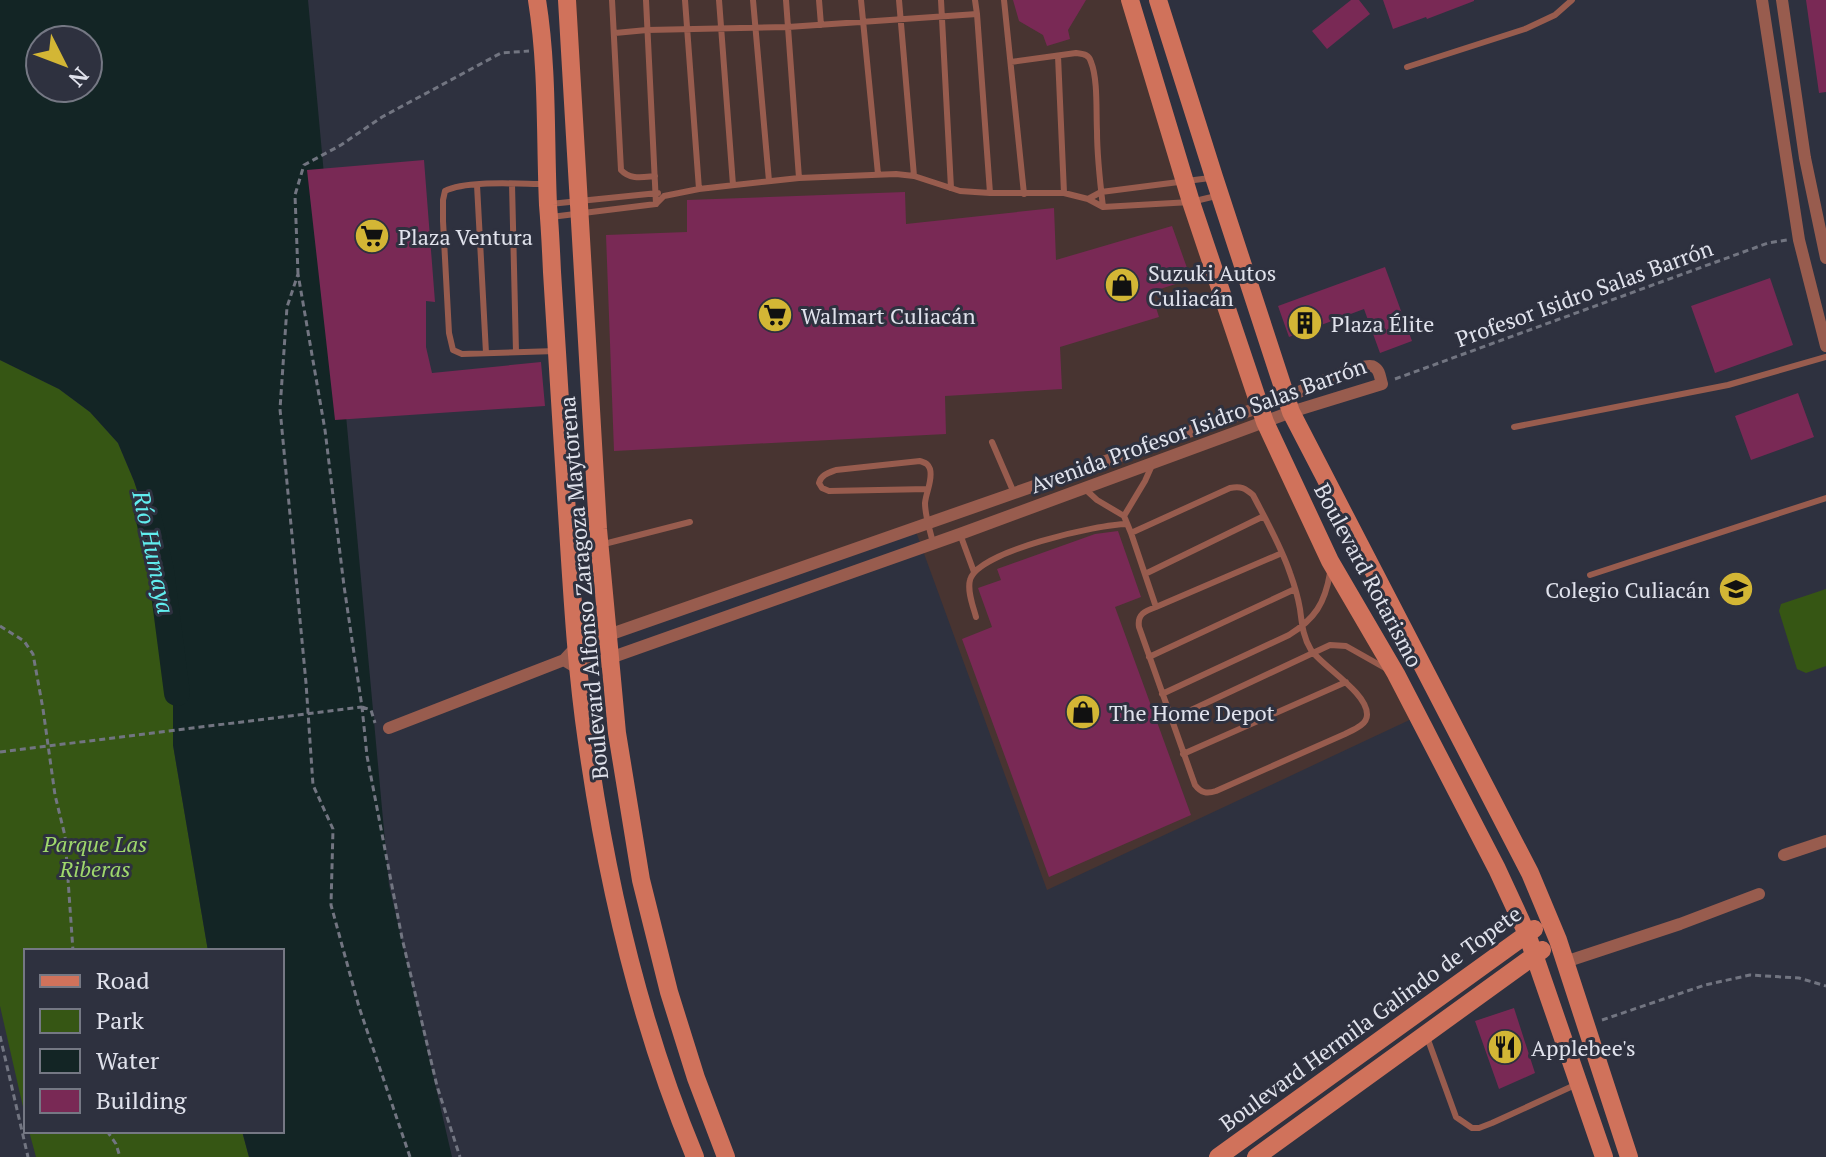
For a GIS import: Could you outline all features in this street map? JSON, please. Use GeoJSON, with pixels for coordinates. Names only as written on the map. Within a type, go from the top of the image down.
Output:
{"type":"FeatureCollection","features":[{"type":"Feature","properties":{"kind":"street","name":"Boulevard Alfonso Zaragoza Maytorena"},"geometry":{"type":"LineString","coordinates":[[537,0],[577,646],[571,664],[610,881],[636,985],[669,1089],[695,1157]]}},
{"type":"Feature","properties":{"kind":"street","name":"Boulevard Alfonso Zaragoza Maytorena"},"geometry":{"type":"LineString","coordinates":[[567,0],[600,545],[621,762],[641,880],[669,992],[696,1078],[726,1157]]}},
{"type":"Feature","properties":{"kind":"street","name":"Boulevard Rotarismo"},"geometry":{"type":"LineString","coordinates":[[1130,0],[1191,202],[1263,415],[1330,561],[1396,674],[1497,869],[1527,934],[1604,1157]]}},
{"type":"Feature","properties":{"kind":"street","name":"Boulevard Rotarismo"},"geometry":{"type":"LineString","coordinates":[[1158,0],[1289,405],[1523,859],[1558,940],[1629,1157]]}},
{"type":"Feature","properties":{"kind":"street"},"geometry":{"type":"LineString","coordinates":[[1762,0],[1799,240],[1820,297],[1826,346]]}},
{"type":"Feature","properties":{"kind":"street"},"geometry":{"type":"LineString","coordinates":[[1782,0],[1805,158],[1826,258]]}},
{"type":"Feature","properties":{"kind":"street"},"geometry":{"type":"LineString","coordinates":[[1765,25],[1784,21]]}},
{"type":"Feature","properties":{"kind":"street","name":"Avenida Profesor Isidro Salas Barrón"},"geometry":{"type":"LineString","coordinates":[[389,728],[571,664],[609,658],[960,534],[1154,462],[1289,405],[1382,384],[1376,368],[1369,365],[1333,377],[1289,405]]}},
{"type":"Feature","properties":{"kind":"street","name":"Avenida Profesor Isidro Salas Barrón"},"geometry":{"type":"LineString","coordinates":[[577,646],[1014,493],[1263,415]]}},
{"type":"Feature","properties":{"kind":"street"},"geometry":{"type":"LineString","coordinates":[[1784,855],[1826,841]]}},
{"type":"Feature","properties":{"kind":"street"},"geometry":{"type":"LineString","coordinates":[[1565,962],[1759,894]]}},
{"type":"Feature","properties":{"kind":"street","name":"Boulevard Hermila Galindo de Topete"},"geometry":{"type":"LineString","coordinates":[[1218,1157],[1549,917]]}},
{"type":"Feature","properties":{"kind":"street","name":"Boulevard Hermila Galindo de Topete"},"geometry":{"type":"LineString","coordinates":[[1256,1157],[1558,940]]}},
{"type":"Feature","properties":{"kind":"street"},"geometry":{"type":"LineString","coordinates":[[669,1089],[696,1078]]}},
{"type":"Feature","properties":{"kind":"lane"},"geometry":{"type":"LineString","coordinates":[[612,0],[621,170],[629,176],[655,176]]}},
{"type":"Feature","properties":{"kind":"lane"},"geometry":{"type":"LineString","coordinates":[[646,0],[656,204]]}},
{"type":"Feature","properties":{"kind":"lane"},"geometry":{"type":"LineString","coordinates":[[685,0],[699,189]]}},
{"type":"Feature","properties":{"kind":"lane"},"geometry":{"type":"LineString","coordinates":[[719,0],[733,185]]}},
{"type":"Feature","properties":{"kind":"lane"},"geometry":{"type":"LineString","coordinates":[[753,0],[769,181]]}},
{"type":"Feature","properties":{"kind":"lane"},"geometry":{"type":"LineString","coordinates":[[786,0],[799,178]]}},
{"type":"Feature","properties":{"kind":"lane"},"geometry":{"type":"LineString","coordinates":[[819,0],[821,25]]}},
{"type":"Feature","properties":{"kind":"lane"},"geometry":{"type":"LineString","coordinates":[[861,0],[878,174]]}},
{"type":"Feature","properties":{"kind":"lane"},"geometry":{"type":"LineString","coordinates":[[899,0],[914,176]]}},
{"type":"Feature","properties":{"kind":"lane"},"geometry":{"type":"LineString","coordinates":[[941,0],[951,188]]}},
{"type":"Feature","properties":{"kind":"lane"},"geometry":{"type":"LineString","coordinates":[[975,0],[990,193]]}},
{"type":"Feature","properties":{"kind":"lane"},"geometry":{"type":"LineString","coordinates":[[1004,0],[1024,194]]}},
{"type":"Feature","properties":{"kind":"lane"},"geometry":{"type":"LineString","coordinates":[[1407,67],[1525,29],[1555,15],[1572,0]]}},
{"type":"Feature","properties":{"kind":"lane"},"geometry":{"type":"LineString","coordinates":[[615,33],[788,27],[977,14]]}},
{"type":"Feature","properties":{"kind":"lane"},"geometry":{"type":"LineString","coordinates":[[1011,62],[1085,54],[1089,57],[1095,94],[1103,207]]}},
{"type":"Feature","properties":{"kind":"lane"},"geometry":{"type":"LineString","coordinates":[[1058,56],[1064,193]]}},
{"type":"Feature","properties":{"kind":"lane"},"geometry":{"type":"LineString","coordinates":[[549,211],[656,204],[664,196],[733,185],[878,174],[914,176],[951,188],[990,193],[1064,193],[1088,199],[1103,207],[1191,202],[1217,186]]}},
{"type":"Feature","properties":{"kind":"lane"},"geometry":{"type":"LineString","coordinates":[[1088,199],[1101,192],[1186,181],[1217,186]]}},
{"type":"Feature","properties":{"kind":"lane"},"geometry":{"type":"LineString","coordinates":[[512,184],[516,352]]}},
{"type":"Feature","properties":{"kind":"lane"},"geometry":{"type":"LineString","coordinates":[[548,184],[477,185],[452,188],[443,194],[445,266],[451,346],[456,352],[557,351]]}},
{"type":"Feature","properties":{"kind":"lane"},"geometry":{"type":"LineString","coordinates":[[477,185],[486,353]]}},
{"type":"Feature","properties":{"kind":"lane"},"geometry":{"type":"LineString","coordinates":[[549,211],[656,191],[664,196]]}},
{"type":"Feature","properties":{"kind":"lane"},"geometry":{"type":"LineString","coordinates":[[1514,427],[1728,385],[1826,357]]}},
{"type":"Feature","properties":{"kind":"lane"},"geometry":{"type":"LineString","coordinates":[[992,442],[1014,493]]}},
{"type":"Feature","properties":{"kind":"lane"},"geometry":{"type":"LineString","coordinates":[[1124,516],[1154,462]]}},
{"type":"Feature","properties":{"kind":"lane"},"geometry":{"type":"LineString","coordinates":[[928,489],[829,491],[819,483],[821,478],[836,470],[925,463],[930,470],[928,489],[925,505],[933,543]]}},
{"type":"Feature","properties":{"kind":"lane"},"geometry":{"type":"LineString","coordinates":[[1085,488],[1097,500],[1124,516],[1156,607]]}},
{"type":"Feature","properties":{"kind":"lane"},"geometry":{"type":"LineString","coordinates":[[1131,533],[1230,488],[1246,489],[1253,495],[1282,553],[1295,589],[1302,627],[1313,652],[1346,682],[1366,709],[1367,715],[1362,725],[1345,734],[1216,791],[1204,792],[1195,785],[1183,754],[1138,621],[1143,613],[1282,553]]}},
{"type":"Feature","properties":{"kind":"lane"},"geometry":{"type":"LineString","coordinates":[[1590,575],[1826,498]]}},
{"type":"Feature","properties":{"kind":"lane"},"geometry":{"type":"LineString","coordinates":[[1145,574],[1264,516]]}},
{"type":"Feature","properties":{"kind":"lane"},"geometry":{"type":"LineString","coordinates":[[600,545],[690,522]]}},
{"type":"Feature","properties":{"kind":"lane"},"geometry":{"type":"LineString","coordinates":[[976,617],[969,581],[974,572],[990,560],[1026,546],[1095,528],[1127,524]]}},
{"type":"Feature","properties":{"kind":"lane"},"geometry":{"type":"LineString","coordinates":[[960,534],[974,572]]}},
{"type":"Feature","properties":{"kind":"lane"},"geometry":{"type":"LineString","coordinates":[[1162,694],[1302,627],[1313,617],[1324,598],[1330,561]]}},
{"type":"Feature","properties":{"kind":"lane"},"geometry":{"type":"LineString","coordinates":[[1149,657],[1295,589]]}},
{"type":"Feature","properties":{"kind":"lane"},"geometry":{"type":"LineString","coordinates":[[1172,719],[1330,645],[1346,646],[1396,674]]}},
{"type":"Feature","properties":{"kind":"lane"},"geometry":{"type":"LineString","coordinates":[[1183,754],[1346,682]]}},
{"type":"Feature","properties":{"kind":"lane"},"geometry":{"type":"LineString","coordinates":[[1426,1034],[1456,1117],[1472,1128],[1492,1123],[1578,1083]]}},
{"type":"Feature","properties":{"kind":"path"},"geometry":{"type":"LineString","coordinates":[[460,1157],[437,1086],[402,938],[367,756],[325,430],[298,274],[295,195],[304,165],[382,117],[501,53],[542,50]]}},
{"type":"Feature","properties":{"kind":"path","name":"Profesor Isidro Salas Barrón"},"geometry":{"type":"LineString","coordinates":[[1382,384],[1768,243],[1799,240]]}},
{"type":"Feature","properties":{"kind":"path"},"geometry":{"type":"LineString","coordinates":[[298,274],[287,307],[280,409],[313,785],[333,829],[331,905],[359,1007],[410,1157]]}},
{"type":"Feature","properties":{"kind":"path"},"geometry":{"type":"LineString","coordinates":[[0,626],[24,641],[33,654],[55,795],[65,836],[73,949]]}},
{"type":"Feature","properties":{"kind":"path"},"geometry":{"type":"LineString","coordinates":[[0,752],[362,707],[371,710],[377,726],[389,728]]}},
{"type":"Feature","properties":{"kind":"path"},"geometry":{"type":"LineString","coordinates":[[1586,1026],[1705,985],[1750,975],[1799,978],[1826,986]]}},
{"type":"Feature","properties":{"kind":"path"},"geometry":{"type":"LineString","coordinates":[[0,1036],[28,1157]]}},
{"type":"Feature","properties":{"kind":"path"},"geometry":{"type":"LineString","coordinates":[[108,1133],[120,1157]]}},
{"type":"Feature","properties":{"kind":"shaded area"},"geometry":{"type":"Polygon","coordinates":[[[573,0],[1139,0],[1265,422],[1418,716],[1047,890],[915,529],[609,634],[573,0]]]}},
{"type":"Feature","properties":{"kind":"green space","name":"Parque Las Riberas"},"geometry":{"type":"Polygon","coordinates":[[[0,360],[59,389],[90,412],[118,443],[134,481],[160,559],[173,648],[173,745],[208,949],[24,949],[24,1111],[0,1006],[0,360]]]}},
{"type":"Feature","properties":{"kind":"green space"},"geometry":{"type":"Polygon","coordinates":[[[1826,589],[1826,666],[1806,673],[1797,669],[1779,611],[1781,604],[1826,589]]]}},
{"type":"Feature","properties":{"kind":"green space"},"geometry":{"type":"Polygon","coordinates":[[[30,1133],[243,1133],[249,1157],[36,1157],[30,1133]]]}},
{"type":"Feature","properties":{"kind":"water"},"geometry":{"type":"Polygon","coordinates":[[[0,0],[308,0],[389,885],[452,1157],[249,1157],[243,1133],[284,1133],[284,949],[208,949],[173,745],[173,648],[160,559],[118,443],[90,412],[59,389],[0,360],[0,0]]]}},
{"type":"Feature","properties":{"kind":"building"},"geometry":{"type":"Polygon","coordinates":[[[1013,0],[1086,0],[1068,30],[1070,39],[1047,46],[1043,35],[1019,21],[1013,0]]]}},
{"type":"Feature","properties":{"kind":"building"},"geometry":{"type":"Polygon","coordinates":[[[1351,0],[1359,0],[1370,14],[1327,49],[1312,31],[1351,0]]]}},
{"type":"Feature","properties":{"kind":"building"},"geometry":{"type":"Polygon","coordinates":[[[1383,0],[1474,0],[1474,1],[1393,29],[1383,0]]]}},
{"type":"Feature","properties":{"kind":"building"},"geometry":{"type":"Polygon","coordinates":[[[1806,0],[1826,0],[1826,92],[1819,93],[1806,0]]]}},
{"type":"Feature","properties":{"kind":"building","name":"Plaza Ventura"},"geometry":{"type":"Polygon","coordinates":[[[424,160],[435,302],[426,301],[426,347],[432,373],[541,362],[545,406],[335,420],[307,170],[424,160]]]}},
{"type":"Feature","properties":{"kind":"building","name":"Walmart Culiacán"},"geometry":{"type":"Polygon","coordinates":[[[905,192],[906,224],[1054,208],[1056,260],[1172,226],[1191,279],[1151,292],[1159,317],[1060,347],[1062,389],[945,396],[946,434],[614,451],[606,235],[687,232],[687,200],[905,192]]]}},
{"type":"Feature","properties":{"kind":"building","name":"Plaza Élite"},"geometry":{"type":"Polygon","coordinates":[[[1385,267],[1412,341],[1380,353],[1364,309],[1289,337],[1278,306],[1385,267]]]}},
{"type":"Feature","properties":{"kind":"building"},"geometry":{"type":"Polygon","coordinates":[[[1770,278],[1793,345],[1715,373],[1691,306],[1770,278]]]}},
{"type":"Feature","properties":{"kind":"building"},"geometry":{"type":"Polygon","coordinates":[[[1798,393],[1814,437],[1751,460],[1735,416],[1798,393]]]}},
{"type":"Feature","properties":{"kind":"building"},"geometry":{"type":"Polygon","coordinates":[[[1118,531],[1141,597],[1115,607],[1191,815],[1049,877],[962,639],[992,627],[978,588],[1001,580],[997,569],[1095,534],[1118,531]]]}},
{"type":"Feature","properties":{"kind":"building","name":"Applebee's"},"geometry":{"type":"Polygon","coordinates":[[[1514,1008],[1535,1073],[1499,1089],[1475,1021],[1514,1008]]]}},
{"type":"Feature","properties":{"kind":"waterway","name":"Río Humaya"},"geometry":{"type":"LineString","coordinates":[[146,507],[161,570],[177,693]]}},
{"type":"Feature","properties":{"kind":"place","name":"Plaza Ventura"},"geometry":{"type":"Point","coordinates":[372,236]}},
{"type":"Feature","properties":{"kind":"place","name":"Suzuki Autos Culiacán"},"geometry":{"type":"Point","coordinates":[1122,285]}},
{"type":"Feature","properties":{"kind":"place","name":"Walmart Culiacán"},"geometry":{"type":"Point","coordinates":[775,315]}},
{"type":"Feature","properties":{"kind":"place","name":"Plaza Élite"},"geometry":{"type":"Point","coordinates":[1305,323]}},
{"type":"Feature","properties":{"kind":"place","name":"Colegio Culiacán"},"geometry":{"type":"Point","coordinates":[1736,589]}},
{"type":"Feature","properties":{"kind":"place","name":"The Home Depot"},"geometry":{"type":"Point","coordinates":[1083,712]}},
{"type":"Feature","properties":{"kind":"place","name":"Applebee's"},"geometry":{"type":"Point","coordinates":[1505,1047]}}]}
